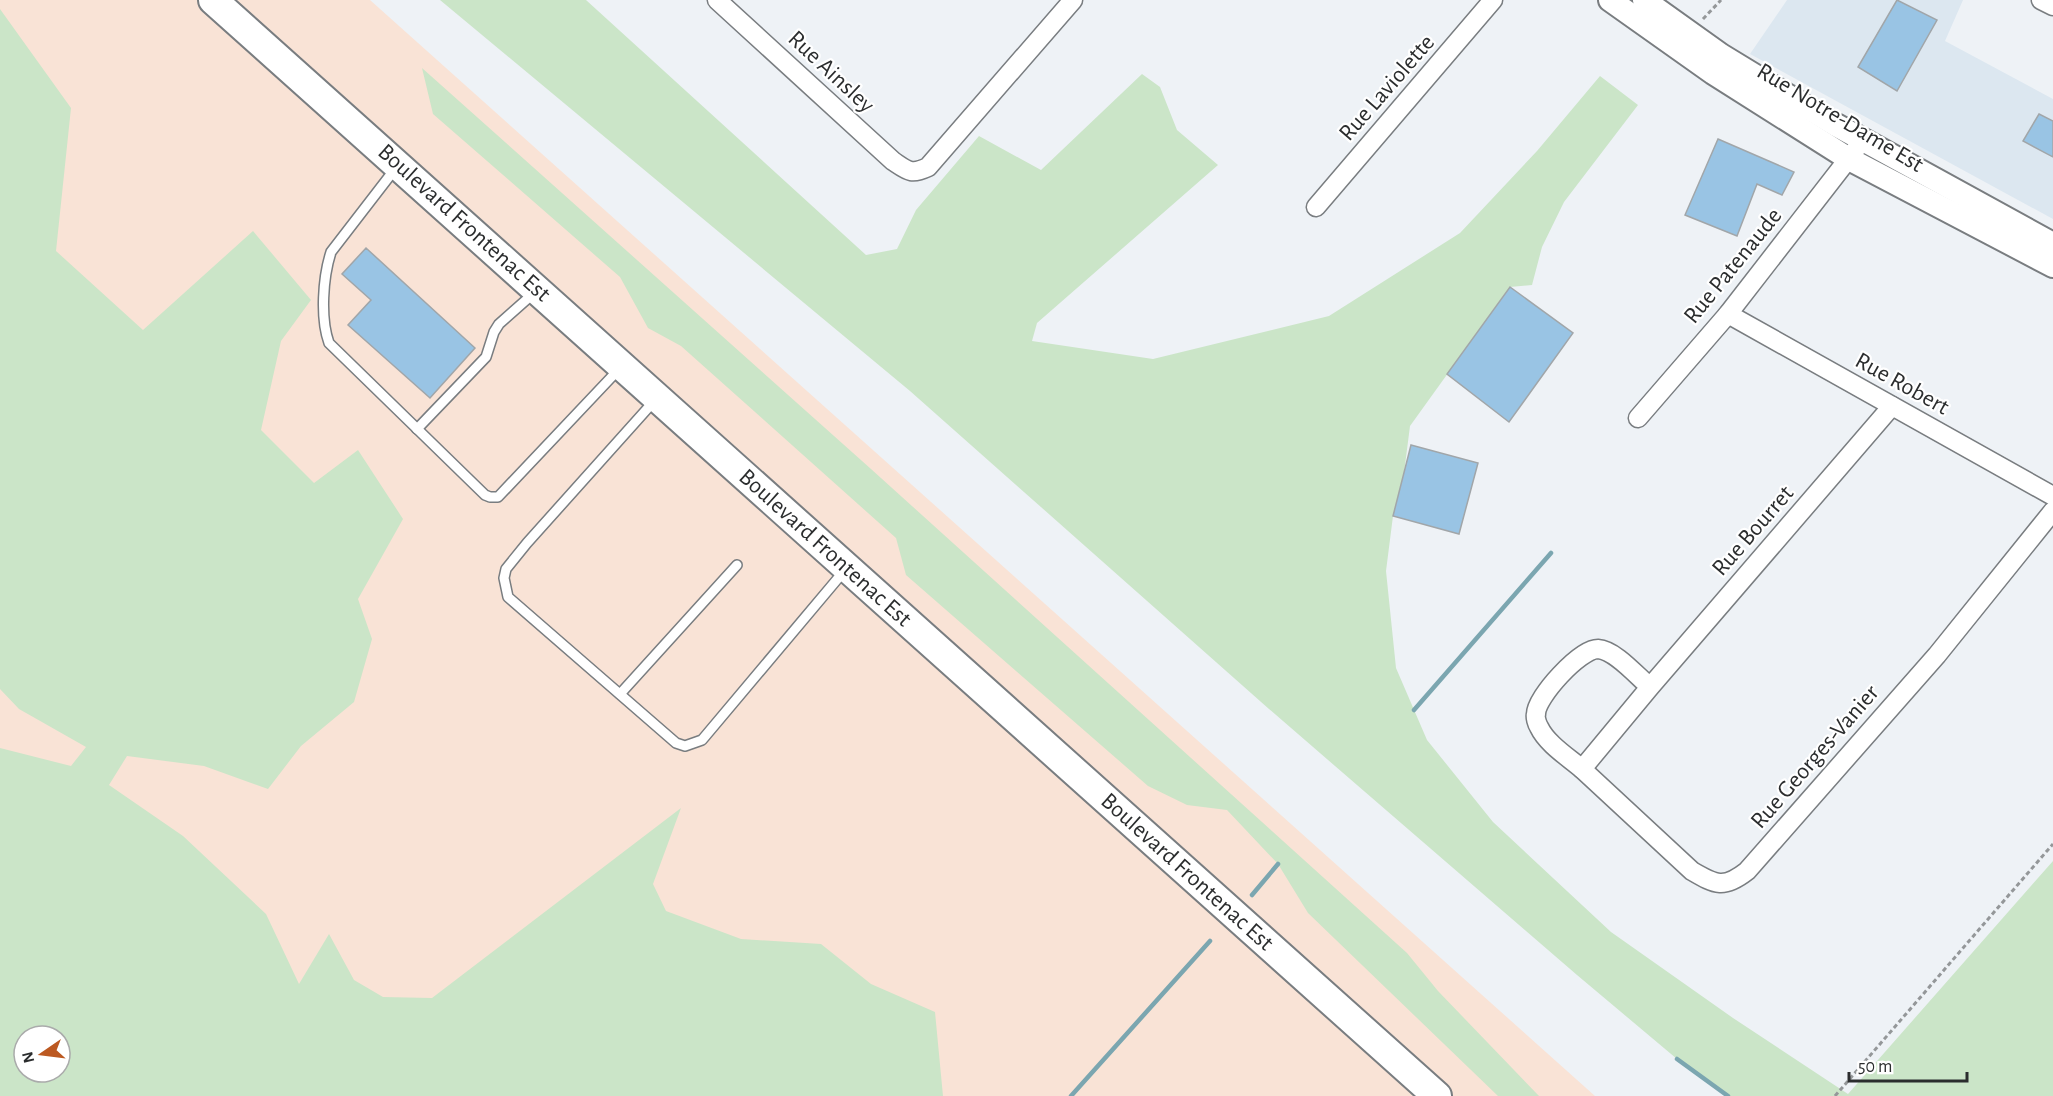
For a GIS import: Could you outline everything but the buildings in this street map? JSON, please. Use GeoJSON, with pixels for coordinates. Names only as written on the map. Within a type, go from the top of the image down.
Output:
{"type":"FeatureCollection","features":[{"type":"Feature","properties":{"kind":"main road","name":"Boulevard Frontenac Est"},"geometry":{"type":"LineString","coordinates":[[213,0],[399,164],[1437,1096]]}},
{"type":"Feature","properties":{"kind":"street","name":"Rue Ainsley"},"geometry":{"type":"LineString","coordinates":[[729,4],[893,161],[907,170],[916,172],[928,167],[1073,0]]}},
{"type":"Feature","properties":{"kind":"street","name":"Rue Laviolette"},"geometry":{"type":"LineString","coordinates":[[1316,207],[1493,0]]}},
{"type":"Feature","properties":{"kind":"street","name":"Rue Notre-Dame Est"},"geometry":{"type":"LineString","coordinates":[[1610,0],[1713,73],[1849,159],[2051,255]]}},
{"type":"Feature","properties":{"kind":"street","name":"Rue Notre-Dame Est"},"geometry":{"type":"LineString","coordinates":[[1644,0],[1722,56],[2051,255]]}},
{"type":"Feature","properties":{"kind":"street"},"geometry":{"type":"LineString","coordinates":[[2041,0],[2053,6]]}},
{"type":"Feature","properties":{"kind":"street","name":"Rue Patenaude"},"geometry":{"type":"LineString","coordinates":[[1638,418],[1728,314],[1862,140]]}},
{"type":"Feature","properties":{"kind":"street","name":"Rue Robert"},"geometry":{"type":"LineString","coordinates":[[1728,314],[2053,496]]}},
{"type":"Feature","properties":{"kind":"street","name":"Rue Bourret"},"geometry":{"type":"LineString","coordinates":[[1582,770],[1650,687],[1892,406]]}},
{"type":"Feature","properties":{"kind":"street","name":"Rue Georges-Vanier"},"geometry":{"type":"LineString","coordinates":[[1582,770],[1692,871],[1721,884],[1733,882],[1747,871],[1936,655],[2053,511]]}},
{"type":"Feature","properties":{"kind":"street"},"geometry":{"type":"LineString","coordinates":[[1582,770],[1548,740],[1538,726],[1536,714],[1539,702],[1574,661],[1587,651],[1599,649],[1613,654],[1650,687]]}},
{"type":"Feature","properties":{"kind":"lane"},"geometry":{"type":"LineString","coordinates":[[399,164],[331,252],[326,267],[324,328],[329,343],[485,495],[498,496],[622,366]]}},
{"type":"Feature","properties":{"kind":"lane"},"geometry":{"type":"LineString","coordinates":[[417,429],[486,357],[499,324],[538,290]]}},
{"type":"Feature","properties":{"kind":"lane"},"geometry":{"type":"LineString","coordinates":[[657,397],[506,569],[504,578],[508,597],[676,743],[685,746],[702,740],[847,568]]}},
{"type":"Feature","properties":{"kind":"lane"},"geometry":{"type":"LineString","coordinates":[[620,694],[737,565]]}},
{"type":"Feature","properties":{"kind":"path"},"geometry":{"type":"LineString","coordinates":[[1697,25],[1721,0]]}},
{"type":"Feature","properties":{"kind":"path"},"geometry":{"type":"LineString","coordinates":[[1835,1096],[2053,844]]}},
{"type":"Feature","properties":{"kind":"shaded area"},"geometry":{"type":"Polygon","coordinates":[[[0,0],[370,0],[1595,1096],[0,1096],[0,0]]]}},
{"type":"Feature","properties":{"kind":"shaded area"},"geometry":{"type":"Polygon","coordinates":[[[1787,0],[1963,0],[1945,41],[2053,99],[2053,219],[1750,54],[1787,0]]]}},
{"type":"Feature","properties":{"kind":"green space"},"geometry":{"type":"Polygon","coordinates":[[[440,0],[586,0],[866,255],[897,249],[916,210],[979,136],[1041,170],[1142,74],[1160,87],[1177,130],[1218,165],[1037,323],[1032,341],[1153,359],[1329,316],[1460,233],[1537,151],[1600,76],[1638,105],[1564,202],[1542,247],[1532,285],[1510,287],[1410,426],[1404,473],[1393,516],[1386,571],[1396,668],[1427,740],[1493,822],[1611,932],[1733,1018],[1848,1094],[2053,861],[2053,1096],[1728,1096],[1677,1059],[1577,975],[1269,709],[910,391],[440,0]]]}},
{"type":"Feature","properties":{"kind":"green space"},"geometry":{"type":"Polygon","coordinates":[[[0,9],[71,108],[56,251],[143,330],[253,231],[311,300],[281,341],[261,430],[314,483],[358,450],[403,519],[358,599],[372,639],[354,702],[301,746],[268,789],[204,766],[127,756],[109,785],[183,836],[266,914],[299,984],[329,934],[354,980],[383,997],[432,998],[681,808],[653,884],[666,911],[741,939],[821,944],[871,984],[935,1012],[943,1096],[0,1096],[0,748],[71,766],[86,747],[19,709],[0,689],[0,9]]]}},
{"type":"Feature","properties":{"kind":"green space"},"geometry":{"type":"Polygon","coordinates":[[[422,68],[1407,953],[1438,991],[1539,1096],[1498,1096],[1308,913],[1278,864],[1227,810],[1187,805],[1148,786],[906,575],[896,538],[681,346],[648,328],[620,277],[433,114],[422,68]]]}},
{"type":"Feature","properties":{"kind":"waterway"},"geometry":{"type":"LineString","coordinates":[[1414,710],[1551,553]]}},
{"type":"Feature","properties":{"kind":"waterway"},"geometry":{"type":"LineString","coordinates":[[1252,895],[1278,864]]}},
{"type":"Feature","properties":{"kind":"waterway"},"geometry":{"type":"LineString","coordinates":[[1071,1096],[1210,941]]}},
{"type":"Feature","properties":{"kind":"waterway"},"geometry":{"type":"LineString","coordinates":[[1677,1059],[1728,1096]]}}]}
